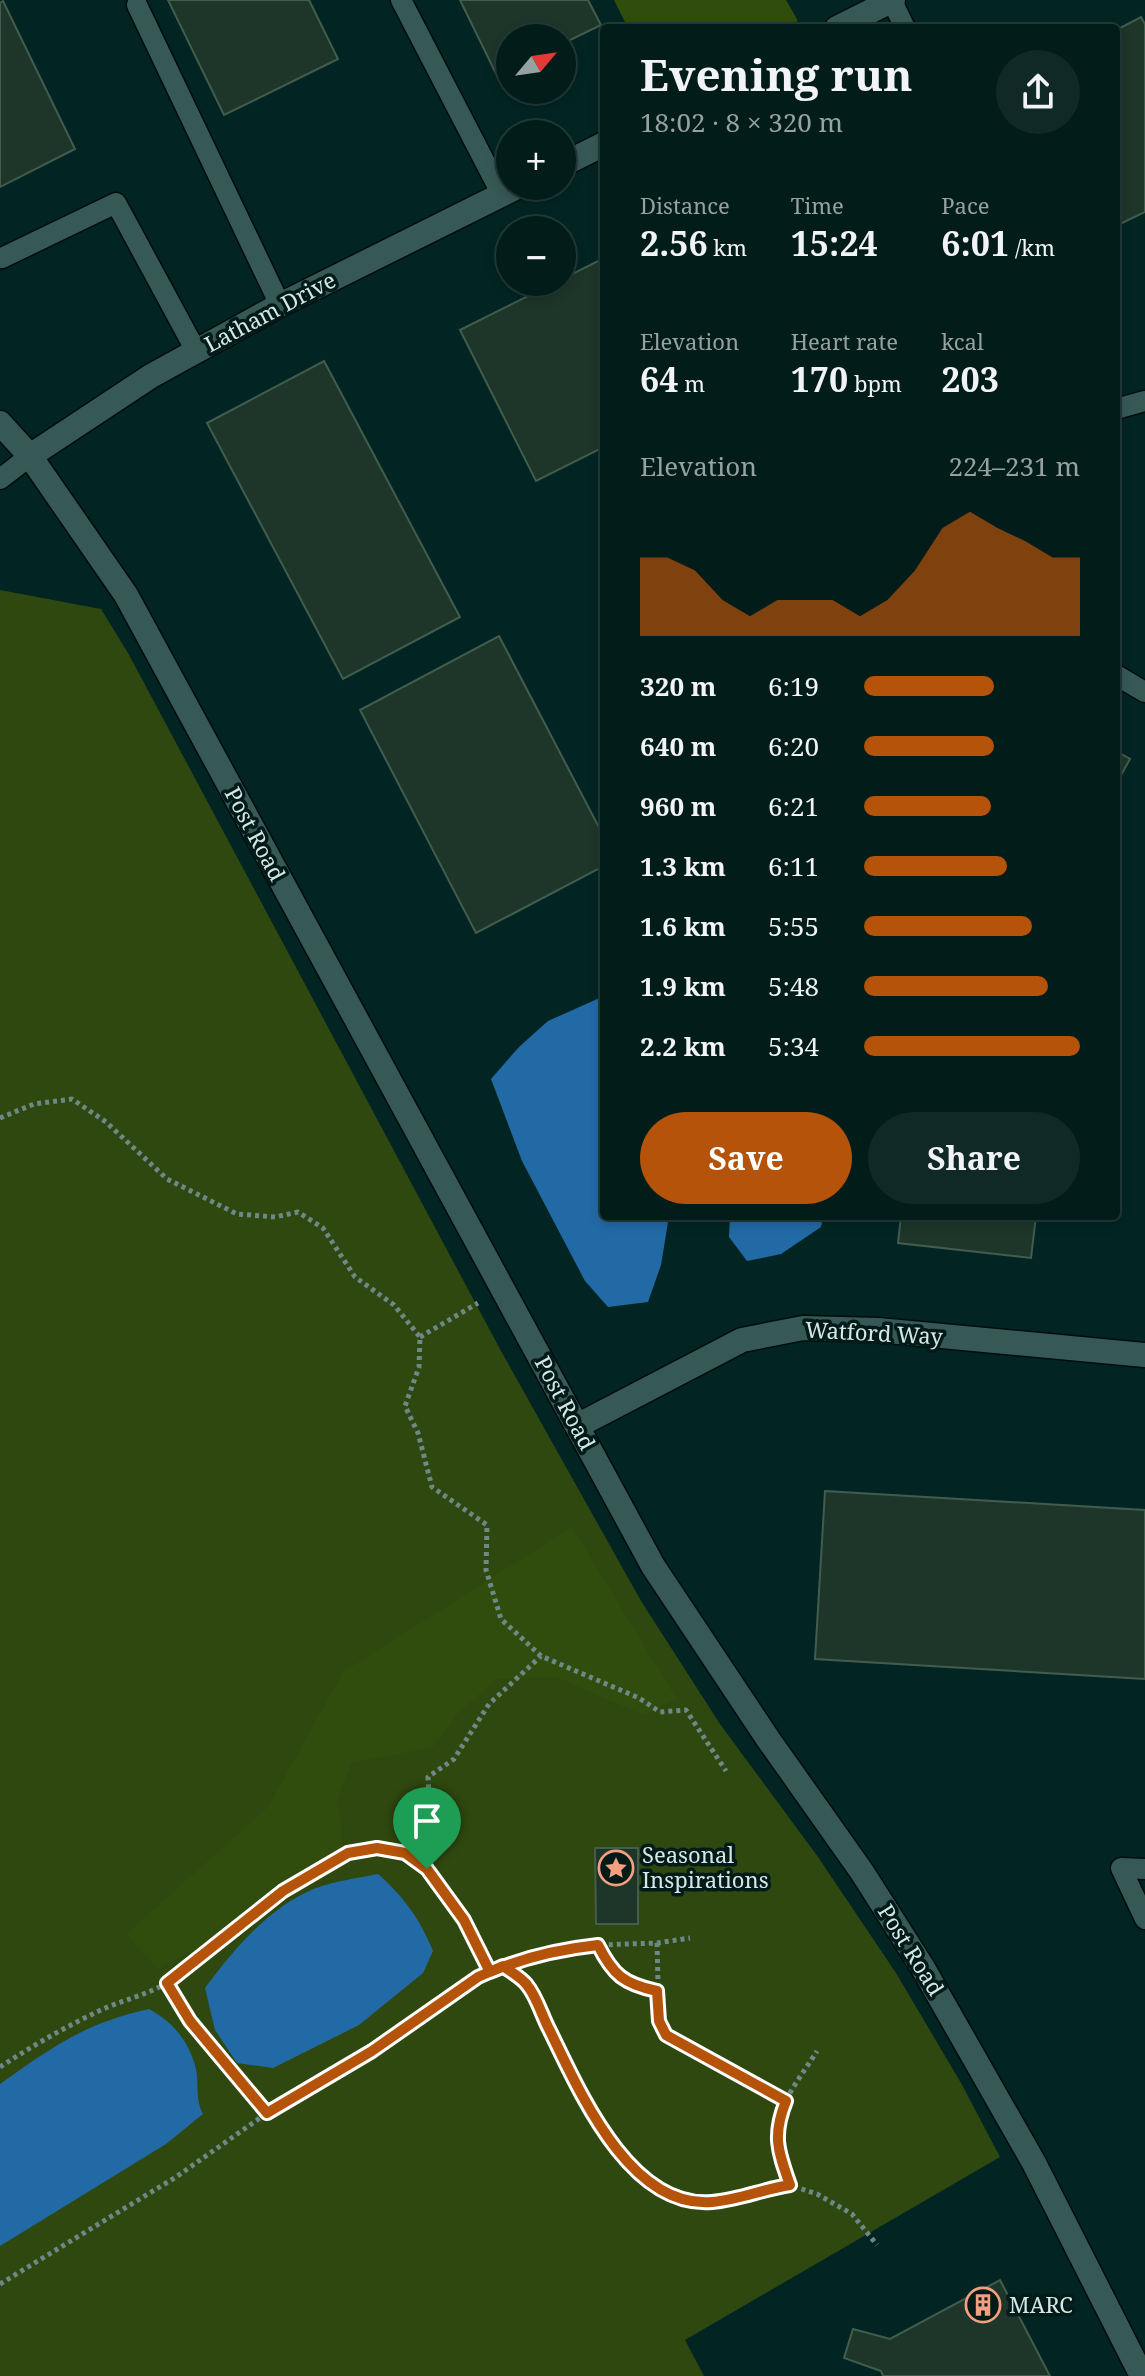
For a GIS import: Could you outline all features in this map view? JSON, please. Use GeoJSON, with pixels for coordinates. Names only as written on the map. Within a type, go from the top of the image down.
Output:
{"type":"FeatureCollection","features":[{"type":"Feature","properties":{"kind":"street"},"geometry":{"type":"LineString","coordinates":[[845,24],[892,0]]}},
{"type":"Feature","properties":{"kind":"street"},"geometry":{"type":"LineString","coordinates":[[576,158],[600,146]]}},
{"type":"Feature","properties":{"kind":"street","name":"Latham Drive"},"geometry":{"type":"LineString","coordinates":[[30,456],[151,376],[196,351],[280,305],[496,197]]}},
{"type":"Feature","properties":{"kind":"street","name":"Post Road"},"geometry":{"type":"LineString","coordinates":[[0,423],[30,456],[126,595],[653,1566],[768,1739],[862,1872],[931,1981],[1034,2163],[1142,2376]]}},
{"type":"Feature","properties":{"kind":"street","name":"Watford Way"},"geometry":{"type":"LineString","coordinates":[[577,1426],[742,1340],[803,1328],[878,1330],[1145,1355]]}},
{"type":"Feature","properties":{"kind":"lane"},"geometry":{"type":"LineString","coordinates":[[401,0],[496,164]]}},
{"type":"Feature","properties":{"kind":"lane"},"geometry":{"type":"LineString","coordinates":[[892,0],[903,24]]}},
{"type":"Feature","properties":{"kind":"lane"},"geometry":{"type":"LineString","coordinates":[[137,5],[280,305]]}},
{"type":"Feature","properties":{"kind":"lane"},"geometry":{"type":"LineString","coordinates":[[2,258],[116,203],[196,351]]}},
{"type":"Feature","properties":{"kind":"lane"},"geometry":{"type":"LineString","coordinates":[[1120,408],[1145,401]]}},
{"type":"Feature","properties":{"kind":"lane"},"geometry":{"type":"LineString","coordinates":[[0,479],[30,456]]}},
{"type":"Feature","properties":{"kind":"lane"},"geometry":{"type":"LineString","coordinates":[[1120,677],[1145,692]]}},
{"type":"Feature","properties":{"kind":"lane"},"geometry":{"type":"LineString","coordinates":[[1145,1869],[1121,1868],[1145,1919]]}},
{"type":"Feature","properties":{"kind":"path"},"geometry":{"type":"LineString","coordinates":[[0,1118],[34,1104],[72,1099],[106,1122],[167,1179],[237,1214],[275,1217],[298,1212],[323,1228],[355,1277],[394,1305],[420,1337],[419,1367],[405,1406],[418,1433],[432,1487],[487,1525],[486,1570],[501,1619],[541,1656],[639,1698],[660,1712],[686,1710],[726,1771]]}},
{"type":"Feature","properties":{"kind":"path"},"geometry":{"type":"LineString","coordinates":[[420,1337],[503,1289]]}},
{"type":"Feature","properties":{"kind":"path"},"geometry":{"type":"LineString","coordinates":[[427,1869],[431,1831],[428,1777],[454,1759],[489,1704],[541,1656]]}},
{"type":"Feature","properties":{"kind":"path"},"geometry":{"type":"LineString","coordinates":[[0,2067],[34,2044],[167,1983],[283,1891],[348,1853],[377,1848],[405,1853],[427,1869],[464,1920],[490,1972]]}},
{"type":"Feature","properties":{"kind":"path"},"geometry":{"type":"LineString","coordinates":[[0,2284],[176,2177],[267,2113],[372,2051],[478,1977],[503,1966],[562,1949],[690,1938]]}},
{"type":"Feature","properties":{"kind":"path"},"geometry":{"type":"LineString","coordinates":[[657,1943],[659,2021],[666,2035],[786,2101]]}},
{"type":"Feature","properties":{"kind":"path"},"geometry":{"type":"LineString","coordinates":[[598,1945],[611,1969],[628,1981],[657,1991]]}},
{"type":"Feature","properties":{"kind":"path"},"geometry":{"type":"LineString","coordinates":[[503,1966],[527,1985],[582,2096],[605,2133],[634,2168],[657,2189],[683,2199],[710,2203],[790,2185],[817,2194],[852,2214],[877,2245]]}},
{"type":"Feature","properties":{"kind":"path"},"geometry":{"type":"LineString","coordinates":[[167,1983],[190,2021],[267,2113]]}},
{"type":"Feature","properties":{"kind":"path"},"geometry":{"type":"LineString","coordinates":[[790,2185],[776,2132],[786,2101],[817,2051]]}},
{"type":"Feature","properties":{"kind":"green space"},"geometry":{"type":"Polygon","coordinates":[[[614,0],[786,0],[798,21],[792,24],[626,24],[614,0]]]}},
{"type":"Feature","properties":{"kind":"green space"},"geometry":{"type":"Polygon","coordinates":[[[0,590],[101,609],[128,653],[501,1351],[641,1601],[720,1724],[818,1857],[896,1973],[961,2083],[1000,2157],[685,2340],[704,2376],[0,2376],[0,590]]]}},
{"type":"Feature","properties":{"kind":"green space"},"geometry":{"type":"Polygon","coordinates":[[[572,1527],[676,1698],[643,1715],[556,1677],[496,1679],[456,1715],[432,1748],[352,1762],[337,1799],[343,1846],[279,1882],[201,1946],[158,1969],[126,1934],[268,1807],[343,1672],[572,1527]]]}},
{"type":"Feature","properties":{"kind":"water"},"geometry":{"type":"Polygon","coordinates":[[[600,998],[600,1220],[668,1220],[661,1265],[648,1302],[608,1307],[585,1281],[522,1161],[491,1079],[519,1047],[548,1021],[600,998]]]}},
{"type":"Feature","properties":{"kind":"water"},"geometry":{"type":"Polygon","coordinates":[[[730,1220],[822,1220],[821,1227],[781,1254],[747,1261],[729,1237],[730,1220]]]}},
{"type":"Feature","properties":{"kind":"water"},"geometry":{"type":"Polygon","coordinates":[[[378,1874],[410,1909],[428,1939],[433,1951],[423,1973],[359,2025],[273,2068],[237,2063],[215,2030],[205,1988],[254,1930],[283,1906],[316,1888],[378,1874]]]}},
{"type":"Feature","properties":{"kind":"water"},"geometry":{"type":"Polygon","coordinates":[[[149,2009],[173,2026],[189,2050],[196,2069],[203,2114],[166,2144],[0,2246],[0,2084],[87,2029],[149,2009]]]}},
{"type":"Feature","properties":{"kind":"building"},"geometry":{"type":"Polygon","coordinates":[[[168,0],[309,0],[338,59],[224,115],[168,0]]]}},
{"type":"Feature","properties":{"kind":"building"},"geometry":{"type":"Polygon","coordinates":[[[460,0],[588,0],[600,25],[576,37],[576,24],[496,24],[496,74],[460,0]]]}},
{"type":"Feature","properties":{"kind":"building"},"geometry":{"type":"Polygon","coordinates":[[[3,1],[75,149],[0,187],[0,3],[3,1]]]}},
{"type":"Feature","properties":{"kind":"building"},"geometry":{"type":"Polygon","coordinates":[[[1141,17],[1145,24],[1145,212],[1120,224],[1120,28],[1141,17]]]}},
{"type":"Feature","properties":{"kind":"building"},"geometry":{"type":"Polygon","coordinates":[[[600,260],[600,449],[536,481],[460,330],[528,296],[576,296],[576,272],[600,260]]]}},
{"type":"Feature","properties":{"kind":"building"},"geometry":{"type":"Polygon","coordinates":[[[324,361],[460,617],[343,679],[207,423],[324,361]]]}},
{"type":"Feature","properties":{"kind":"building"},"geometry":{"type":"Polygon","coordinates":[[[499,636],[600,829],[600,868],[476,933],[360,710],[499,636]]]}},
{"type":"Feature","properties":{"kind":"building"},"geometry":{"type":"Polygon","coordinates":[[[1120,753],[1130,759],[1120,777],[1120,753]]]}},
{"type":"Feature","properties":{"kind":"building"},"geometry":{"type":"Polygon","coordinates":[[[901,1220],[1036,1220],[1031,1258],[898,1243],[901,1220]]]}},
{"type":"Feature","properties":{"kind":"building"},"geometry":{"type":"Polygon","coordinates":[[[825,1491],[1145,1510],[1145,1679],[815,1659],[825,1491]]]}},
{"type":"Feature","properties":{"kind":"building"},"geometry":{"type":"Polygon","coordinates":[[[595,1848],[638,1848],[638,1924],[596,1924],[595,1848]]]}},
{"type":"Feature","properties":{"kind":"building","name":"MARC"},"geometry":{"type":"Polygon","coordinates":[[[1000,2280],[1050,2376],[883,2376],[881,2371],[844,2358],[853,2329],[890,2339],[1000,2280]]]}},
{"type":"Feature","properties":{"kind":"place","name":"Seasonal Inspirations"},"geometry":{"type":"Point","coordinates":[616,1868]}},
{"type":"Feature","properties":{"kind":"place","name":"MARC"},"geometry":{"type":"Point","coordinates":[983,2305]}},
{"type":"Feature","properties":{"kind":"route"},"geometry":{"type":"LineString","coordinates":[[427,1869],[405,1853],[377,1848],[348,1853],[283,1891],[167,1983],[190,2021],[267,2113],[372,2051],[478,1977],[490,1972],[503,1966],[527,1985],[582,2096],[605,2133],[634,2168],[657,2189],[683,2199],[710,2203],[790,2185],[776,2132],[786,2101],[666,2035],[659,2021],[657,1991],[628,1981],[611,1969],[598,1945],[562,1949],[503,1966],[490,1972],[464,1920],[427,1869]]}}]}
